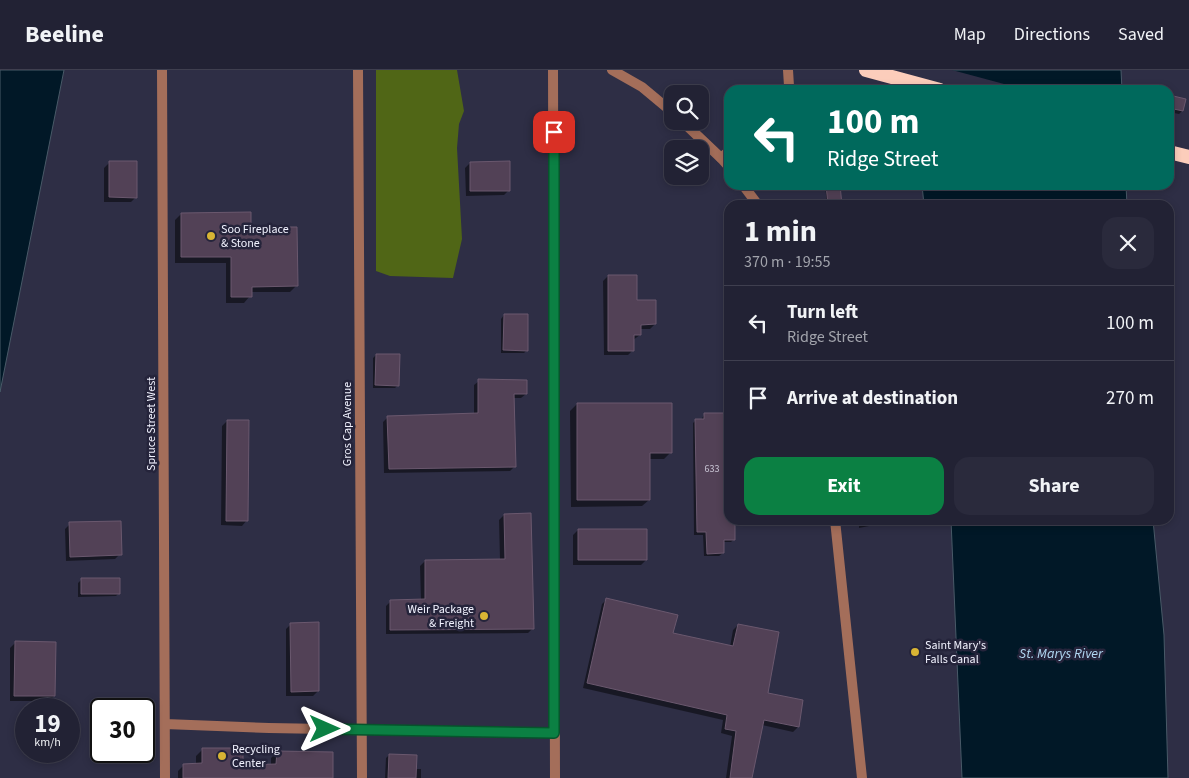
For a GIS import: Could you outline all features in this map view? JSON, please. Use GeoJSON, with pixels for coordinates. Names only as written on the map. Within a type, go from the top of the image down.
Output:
{"type":"FeatureCollection","features":[{"type":"Feature","properties":{"kind":"highway"},"geometry":{"type":"LineString","coordinates":[[866,70],[922,85]]}},
{"type":"Feature","properties":{"kind":"highway"},"geometry":{"type":"LineString","coordinates":[[1174,153],[1189,157]]}},
{"type":"Feature","properties":{"kind":"street","name":"Spruce Street West"},"geometry":{"type":"LineString","coordinates":[[162,70],[165,778]]}},
{"type":"Feature","properties":{"kind":"street","name":"Gros Cap Avenue"},"geometry":{"type":"LineString","coordinates":[[358,70],[362,778]]}},
{"type":"Feature","properties":{"kind":"street"},"geometry":{"type":"LineString","coordinates":[[553,70],[554,778]]}},
{"type":"Feature","properties":{"kind":"street"},"geometry":{"type":"LineString","coordinates":[[612,70],[642,87],[664,105]]}},
{"type":"Feature","properties":{"kind":"street"},"geometry":{"type":"LineString","coordinates":[[788,70],[788,85]]}},
{"type":"Feature","properties":{"kind":"street"},"geometry":{"type":"LineString","coordinates":[[694,130],[724,153]]}},
{"type":"Feature","properties":{"kind":"street"},"geometry":{"type":"LineString","coordinates":[[836,525],[862,778]]}},
{"type":"Feature","properties":{"kind":"street"},"geometry":{"type":"LineString","coordinates":[[165,724],[269,728],[554,733]]}},
{"type":"Feature","properties":{"kind":"green space"},"geometry":{"type":"Polygon","coordinates":[[[376,70],[457,70],[464,111],[459,124],[457,148],[462,239],[453,278],[390,276],[376,271],[376,70]]]}},
{"type":"Feature","properties":{"kind":"water"},"geometry":{"type":"Polygon","coordinates":[[[0,70],[64,70],[0,392],[0,70]]]}},
{"type":"Feature","properties":{"kind":"water"},"geometry":{"type":"Polygon","coordinates":[[[910,70],[1121,70],[1122,85],[912,85],[910,70]]]}},
{"type":"Feature","properties":{"kind":"water"},"geometry":{"type":"Polygon","coordinates":[[[922,190],[1126,190],[1127,200],[924,200],[922,190]]]}},
{"type":"Feature","properties":{"kind":"water","name":"St. Marys River"},"geometry":{"type":"Polygon","coordinates":[[[951,525],[1153,525],[1164,635],[1168,778],[962,778],[951,525]]]}},
{"type":"Feature","properties":{"kind":"pier"},"geometry":{"type":"Polygon","coordinates":[[[908,70],[952,70],[1008,85],[910,85],[908,70]]]}},
{"type":"Feature","properties":{"kind":"building"},"geometry":{"type":"Polygon","coordinates":[[[1174,96],[1186,99],[1183,111],[1174,109],[1174,96]]]}},
{"type":"Feature","properties":{"kind":"building"},"geometry":{"type":"Polygon","coordinates":[[[109,161],[137,161],[137,198],[109,197],[109,161]]]}},
{"type":"Feature","properties":{"kind":"building"},"geometry":{"type":"Polygon","coordinates":[[[510,161],[510,191],[470,191],[470,162],[510,161]]]}},
{"type":"Feature","properties":{"kind":"building"},"geometry":{"type":"Polygon","coordinates":[[[826,190],[840,190],[842,200],[828,200],[826,190]]]}},
{"type":"Feature","properties":{"kind":"building"},"geometry":{"type":"Polygon","coordinates":[[[251,212],[251,227],[297,227],[298,286],[252,287],[252,297],[231,297],[231,257],[181,257],[181,213],[251,212]]]}},
{"type":"Feature","properties":{"kind":"building"},"geometry":{"type":"Polygon","coordinates":[[[608,275],[637,275],[637,300],[656,300],[656,324],[641,325],[641,335],[634,335],[634,351],[608,351],[608,275]]]}},
{"type":"Feature","properties":{"kind":"building"},"geometry":{"type":"Polygon","coordinates":[[[504,314],[528,314],[528,351],[503,350],[504,314]]]}},
{"type":"Feature","properties":{"kind":"building"},"geometry":{"type":"Polygon","coordinates":[[[376,354],[400,354],[399,386],[375,385],[376,354]]]}},
{"type":"Feature","properties":{"kind":"building"},"geometry":{"type":"Polygon","coordinates":[[[478,379],[527,380],[527,394],[514,394],[516,467],[389,469],[387,416],[478,413],[478,379]]]}},
{"type":"Feature","properties":{"kind":"building"},"geometry":{"type":"Polygon","coordinates":[[[577,403],[672,403],[672,453],[650,453],[650,500],[577,500],[577,403]]]}},
{"type":"Feature","properties":{"kind":"building"},"geometry":{"type":"Polygon","coordinates":[[[704,413],[724,413],[724,525],[735,525],[735,540],[724,540],[724,553],[707,554],[706,532],[697,532],[695,419],[704,419],[704,413]]]}},
{"type":"Feature","properties":{"kind":"building"},"geometry":{"type":"Polygon","coordinates":[[[227,420],[249,420],[248,521],[226,521],[227,420]]]}},
{"type":"Feature","properties":{"kind":"building"},"geometry":{"type":"Polygon","coordinates":[[[531,513],[534,629],[390,630],[390,600],[425,599],[425,560],[505,559],[504,514],[531,513]]]}},
{"type":"Feature","properties":{"kind":"building"},"geometry":{"type":"Polygon","coordinates":[[[121,521],[122,555],[70,557],[69,522],[121,521]]]}},
{"type":"Feature","properties":{"kind":"building"},"geometry":{"type":"Polygon","coordinates":[[[578,529],[647,529],[647,560],[578,560],[578,529]]]}},
{"type":"Feature","properties":{"kind":"building"},"geometry":{"type":"Polygon","coordinates":[[[81,578],[120,578],[120,594],[81,594],[81,578]]]}},
{"type":"Feature","properties":{"kind":"building"},"geometry":{"type":"Polygon","coordinates":[[[606,598],[678,615],[673,633],[733,646],[738,624],[779,632],[768,693],[803,700],[799,727],[764,720],[752,778],[730,778],[736,731],[725,729],[727,715],[587,683],[606,598]]]}},
{"type":"Feature","properties":{"kind":"building"},"geometry":{"type":"Polygon","coordinates":[[[319,622],[319,691],[291,692],[290,623],[319,622]]]}},
{"type":"Feature","properties":{"kind":"building"},"geometry":{"type":"Polygon","coordinates":[[[15,641],[56,642],[55,696],[14,696],[15,641]]]}},
{"type":"Feature","properties":{"kind":"building"},"geometry":{"type":"Polygon","coordinates":[[[202,748],[243,748],[243,765],[276,764],[277,751],[333,752],[333,778],[183,778],[183,764],[202,763],[202,748]]]}},
{"type":"Feature","properties":{"kind":"building"},"geometry":{"type":"Polygon","coordinates":[[[389,754],[417,755],[416,778],[388,778],[389,754]]]}},
{"type":"Feature","properties":{"kind":"place","name":"Soo Fireplace & Stone"},"geometry":{"type":"Point","coordinates":[211,236]}},
{"type":"Feature","properties":{"kind":"place","name":"Weir Package & Freight"},"geometry":{"type":"Point","coordinates":[484,616]}},
{"type":"Feature","properties":{"kind":"place","name":"Saint Mary's Falls Canal"},"geometry":{"type":"Point","coordinates":[915,652]}},
{"type":"Feature","properties":{"kind":"place","name":"Recycling Center"},"geometry":{"type":"Point","coordinates":[222,756]}},
{"type":"Feature","properties":{"kind":"route"},"geometry":{"type":"LineString","coordinates":[[325,729],[554,733],[554,132]]}}]}
